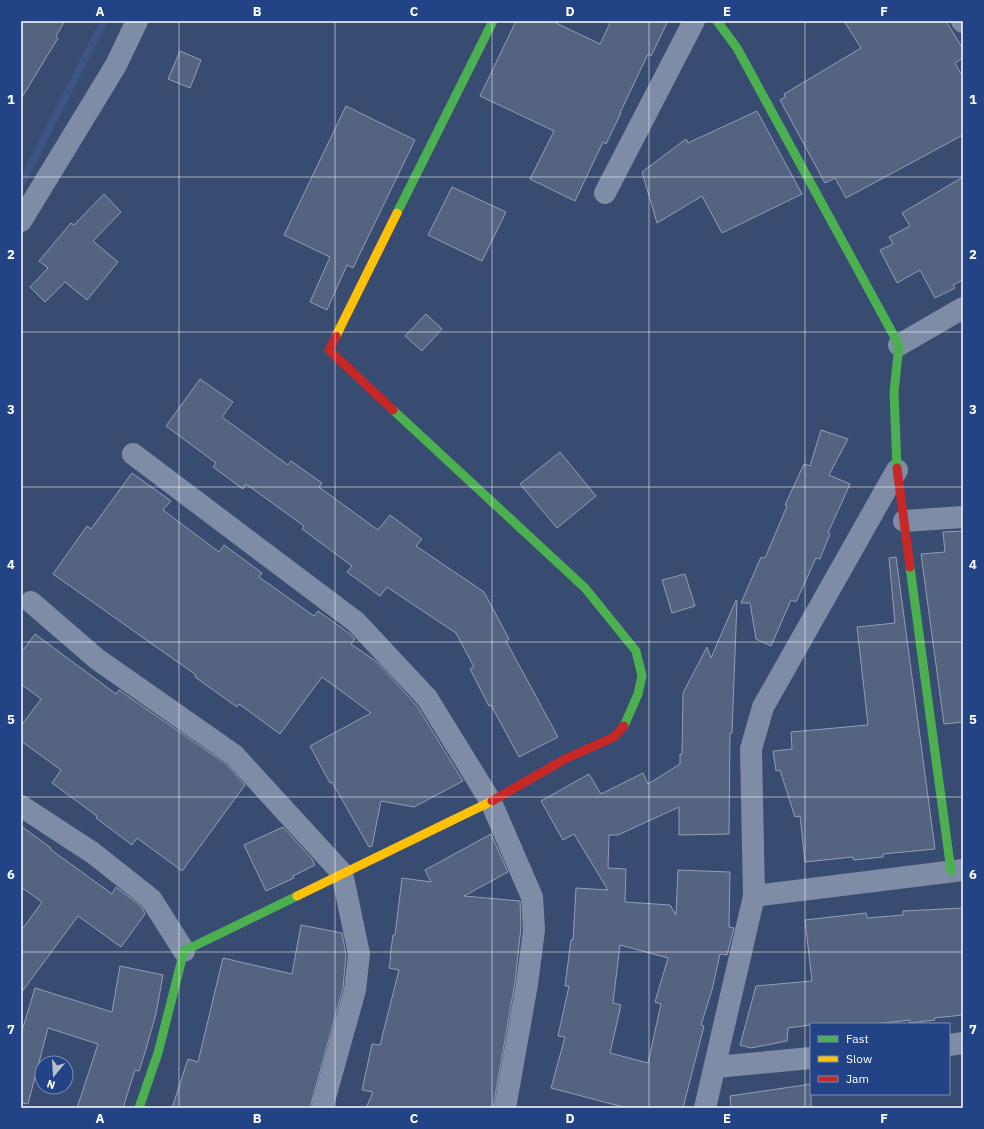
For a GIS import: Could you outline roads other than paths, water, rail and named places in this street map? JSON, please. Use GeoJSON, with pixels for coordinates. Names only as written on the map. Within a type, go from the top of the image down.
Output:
{"type":"FeatureCollection","features":[{"type":"Feature","properties":{"kind":"street"},"geometry":{"type":"LineString","coordinates":[[21,220],[116,65],[137,21]]}},
{"type":"Feature","properties":{"kind":"street"},"geometry":{"type":"LineString","coordinates":[[184,951],[342,873],[492,802],[565,759],[614,737],[626,724],[638,694],[642,676],[636,651],[585,588],[328,350],[493,21]]}},
{"type":"Feature","properties":{"kind":"street"},"geometry":{"type":"LineString","coordinates":[[605,193],[694,21]]}},
{"type":"Feature","properties":{"kind":"street"},"geometry":{"type":"LineString","coordinates":[[716,21],[737,48],[899,345],[895,368],[893,407],[898,470],[904,521],[957,870],[754,896]]}},
{"type":"Feature","properties":{"kind":"street"},"geometry":{"type":"LineString","coordinates":[[899,345],[963,308]]}},
{"type":"Feature","properties":{"kind":"street"},"geometry":{"type":"LineString","coordinates":[[132,454],[356,622],[427,698],[492,802],[532,897],[534,930],[527,984],[505,1108]]}},
{"type":"Feature","properties":{"kind":"street"},"geometry":{"type":"LineString","coordinates":[[705,1108],[716,1067],[754,896],[751,749],[763,707],[898,470]]}},
{"type":"Feature","properties":{"kind":"street"},"geometry":{"type":"LineString","coordinates":[[904,521],[963,517]]}},
{"type":"Feature","properties":{"kind":"street"},"geometry":{"type":"LineString","coordinates":[[31,602],[97,658],[234,755],[342,873],[359,954],[355,990],[322,1108]]}},
{"type":"Feature","properties":{"kind":"street"},"geometry":{"type":"LineString","coordinates":[[21,806],[93,853],[151,899],[184,951],[158,1053],[139,1108]]}},
{"type":"Feature","properties":{"kind":"street"},"geometry":{"type":"LineString","coordinates":[[950,1045],[963,1043]]}},
{"type":"Feature","properties":{"kind":"street"},"geometry":{"type":"LineString","coordinates":[[716,1067],[810,1058]]}},
{"type":"Feature","properties":{"kind":"waterway"},"geometry":{"type":"LineString","coordinates":[[21,184],[104,21]]}}]}
